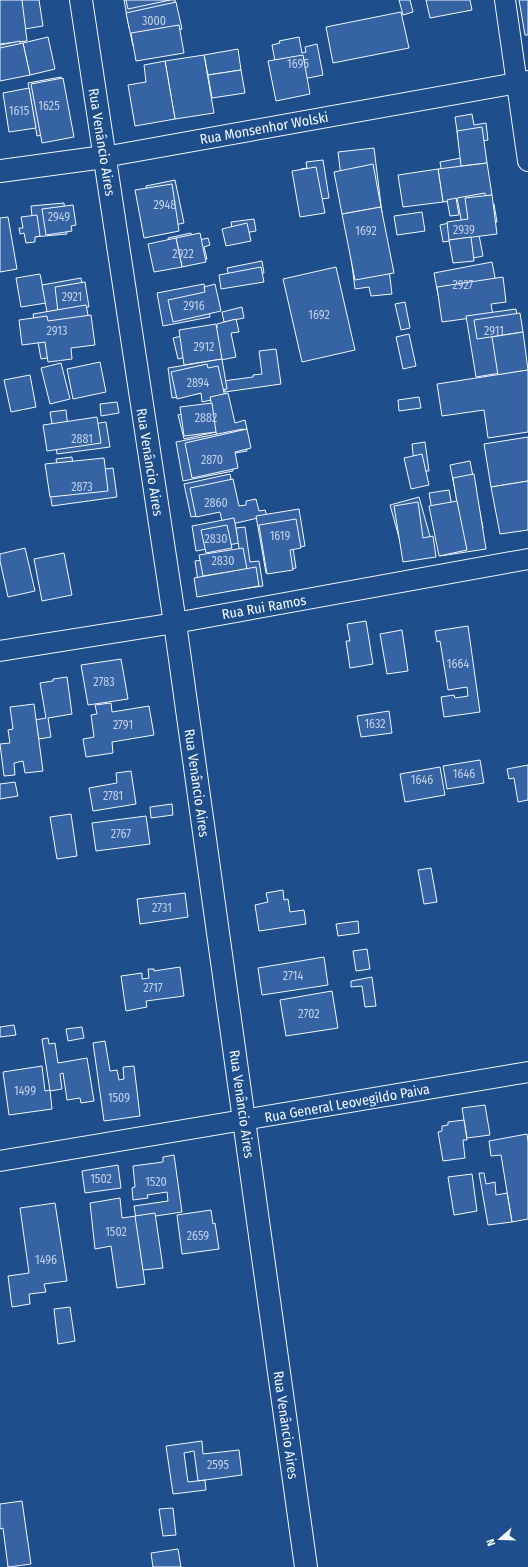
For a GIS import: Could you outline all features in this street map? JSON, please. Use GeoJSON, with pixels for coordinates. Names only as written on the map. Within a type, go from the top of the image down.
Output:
{"type":"FeatureCollection","features":[{"type":"Feature","properties":{"kind":"main road","name":"Rua Venâncio Aires"},"geometry":{"type":"LineString","coordinates":[[81,0],[175,623],[306,1567]]}},
{"type":"Feature","properties":{"kind":"main road","name":"Rua Monsenhor Wolski"},"geometry":{"type":"LineString","coordinates":[[0,171],[104,157]]}},
{"type":"Feature","properties":{"kind":"street"},"geometry":{"type":"LineString","coordinates":[[505,0],[523,82],[528,161]]}},
{"type":"Feature","properties":{"kind":"street","name":"Rua Monsenhor Wolski"},"geometry":{"type":"LineString","coordinates":[[104,157],[523,82]]}},
{"type":"Feature","properties":{"kind":"street","name":"Rua Rui Ramos"},"geometry":{"type":"LineString","coordinates":[[0,651],[175,623],[528,560]]}},
{"type":"Feature","properties":{"kind":"street","name":"Rua General Leovegildo Paiva"},"geometry":{"type":"LineString","coordinates":[[0,1161],[528,1072]]}},
{"type":"Feature","properties":{"kind":"building"},"geometry":{"type":"Polygon","coordinates":[[[0,0],[39,0],[43,26],[6,32],[3,14],[0,14],[0,0]]]}},
{"type":"Feature","properties":{"kind":"building"},"geometry":{"type":"Polygon","coordinates":[[[0,0],[22,0],[27,41],[0,44],[0,0]]]}},
{"type":"Feature","properties":{"kind":"building"},"geometry":{"type":"Polygon","coordinates":[[[124,0],[175,0],[178,19],[129,28],[124,0]]]}},
{"type":"Feature","properties":{"kind":"building"},"geometry":{"type":"Polygon","coordinates":[[[126,0],[170,0],[128,9],[126,0]]]}},
{"type":"Feature","properties":{"kind":"building"},"geometry":{"type":"Polygon","coordinates":[[[399,0],[410,0],[413,12],[403,15],[399,0]]]}},
{"type":"Feature","properties":{"kind":"building"},"geometry":{"type":"Polygon","coordinates":[[[426,0],[470,0],[472,10],[430,18],[426,0]]]}},
{"type":"Feature","properties":{"kind":"building"},"geometry":{"type":"Polygon","coordinates":[[[519,0],[528,0],[528,35],[525,35],[519,0]]]}},
{"type":"Feature","properties":{"kind":"building"},"geometry":{"type":"Polygon","coordinates":[[[176,2],[182,29],[169,32],[170,39],[133,46],[126,13],[176,2]]]}},
{"type":"Feature","properties":{"kind":"building"},"geometry":{"type":"Polygon","coordinates":[[[401,12],[409,48],[333,63],[326,27],[401,12]]]}},
{"type":"Feature","properties":{"kind":"building"},"geometry":{"type":"Polygon","coordinates":[[[179,25],[184,53],[136,61],[131,33],[179,25]]]}},
{"type":"Feature","properties":{"kind":"building"},"geometry":{"type":"Polygon","coordinates":[[[48,37],[55,69],[30,75],[23,43],[48,37]]]}},
{"type":"Feature","properties":{"kind":"building"},"geometry":{"type":"Polygon","coordinates":[[[299,37],[302,53],[306,52],[305,47],[317,44],[323,75],[279,84],[272,45],[280,43],[279,41],[299,37]]]}},
{"type":"Feature","properties":{"kind":"building"},"geometry":{"type":"Polygon","coordinates":[[[20,41],[24,68],[0,72],[0,45],[20,41]]]}},
{"type":"Feature","properties":{"kind":"building"},"geometry":{"type":"Polygon","coordinates":[[[23,43],[30,75],[0,81],[0,48],[23,43]]]}},
{"type":"Feature","properties":{"kind":"building"},"geometry":{"type":"Polygon","coordinates":[[[238,49],[241,70],[208,75],[204,55],[238,49]]]}},
{"type":"Feature","properties":{"kind":"building"},"geometry":{"type":"Polygon","coordinates":[[[204,55],[214,113],[175,119],[165,61],[204,55]]]}},
{"type":"Feature","properties":{"kind":"building"},"geometry":{"type":"Polygon","coordinates":[[[303,55],[310,94],[276,101],[268,61],[303,55]]]}},
{"type":"Feature","properties":{"kind":"building"},"geometry":{"type":"Polygon","coordinates":[[[165,61],[175,119],[135,126],[128,85],[146,82],[144,65],[165,61]]]}},
{"type":"Feature","properties":{"kind":"building"},"geometry":{"type":"Polygon","coordinates":[[[241,70],[245,93],[212,98],[208,75],[241,70]]]}},
{"type":"Feature","properties":{"kind":"building"},"geometry":{"type":"Polygon","coordinates":[[[61,77],[70,130],[37,136],[28,83],[61,77]]]}},
{"type":"Feature","properties":{"kind":"building"},"geometry":{"type":"Polygon","coordinates":[[[63,78],[74,137],[42,143],[31,84],[63,78]]]}},
{"type":"Feature","properties":{"kind":"building"},"geometry":{"type":"Polygon","coordinates":[[[29,88],[36,128],[9,132],[3,93],[29,88]]]}},
{"type":"Feature","properties":{"kind":"building"},"geometry":{"type":"Polygon","coordinates":[[[472,114],[474,125],[486,123],[488,140],[477,142],[482,174],[443,180],[440,162],[461,158],[455,117],[472,114]]]}},
{"type":"Feature","properties":{"kind":"building"},"geometry":{"type":"Polygon","coordinates":[[[482,127],[487,163],[461,166],[457,131],[482,127]]]}},
{"type":"Feature","properties":{"kind":"building"},"geometry":{"type":"Polygon","coordinates":[[[374,148],[392,294],[371,296],[369,287],[355,289],[338,152],[374,148]]]}},
{"type":"Feature","properties":{"kind":"building"},"geometry":{"type":"Polygon","coordinates":[[[323,160],[329,198],[305,201],[301,169],[307,168],[306,162],[323,160]]]}},
{"type":"Feature","properties":{"kind":"building"},"geometry":{"type":"Polygon","coordinates":[[[487,163],[492,195],[443,202],[438,169],[487,163]]]}},
{"type":"Feature","properties":{"kind":"building"},"geometry":{"type":"Polygon","coordinates":[[[373,164],[381,207],[342,214],[334,172],[373,164]]]}},
{"type":"Feature","properties":{"kind":"building"},"geometry":{"type":"Polygon","coordinates":[[[316,167],[325,213],[300,217],[292,171],[316,167]]]}},
{"type":"Feature","properties":{"kind":"building"},"geometry":{"type":"Polygon","coordinates":[[[438,169],[443,202],[403,207],[398,175],[438,169]]]}},
{"type":"Feature","properties":{"kind":"building"},"geometry":{"type":"Polygon","coordinates":[[[175,180],[184,223],[156,229],[146,186],[175,180]]]}},
{"type":"Feature","properties":{"kind":"building"},"geometry":{"type":"Polygon","coordinates":[[[172,184],[179,231],[144,238],[135,190],[172,184]]]}},
{"type":"Feature","properties":{"kind":"building"},"geometry":{"type":"Polygon","coordinates":[[[485,193],[487,205],[494,204],[497,222],[486,224],[488,234],[479,235],[483,256],[454,262],[450,241],[443,242],[440,225],[449,223],[450,227],[462,224],[457,198],[485,193]]]}},
{"type":"Feature","properties":{"kind":"building"},"geometry":{"type":"Polygon","coordinates":[[[492,195],[497,234],[449,240],[447,222],[468,219],[465,198],[492,195]]]}},
{"type":"Feature","properties":{"kind":"building"},"geometry":{"type":"Polygon","coordinates":[[[456,198],[459,215],[450,216],[447,200],[456,198]]]}},
{"type":"Feature","properties":{"kind":"building"},"geometry":{"type":"Polygon","coordinates":[[[64,203],[67,234],[34,237],[31,206],[64,203]]]}},
{"type":"Feature","properties":{"kind":"building"},"geometry":{"type":"Polygon","coordinates":[[[73,205],[76,225],[71,226],[72,231],[46,235],[42,209],[73,205]]]}},
{"type":"Feature","properties":{"kind":"building"},"geometry":{"type":"Polygon","coordinates":[[[381,207],[394,273],[355,280],[342,214],[381,207]]]}},
{"type":"Feature","properties":{"kind":"building"},"geometry":{"type":"Polygon","coordinates":[[[422,212],[425,231],[397,235],[394,216],[422,212]]]}},
{"type":"Feature","properties":{"kind":"building"},"geometry":{"type":"Polygon","coordinates":[[[37,215],[40,236],[35,237],[35,242],[26,243],[24,233],[20,234],[19,228],[23,228],[21,217],[37,215]]]}},
{"type":"Feature","properties":{"kind":"building"},"geometry":{"type":"Polygon","coordinates":[[[8,217],[17,269],[0,272],[0,218],[8,217]]]}},
{"type":"Feature","properties":{"kind":"building"},"geometry":{"type":"Polygon","coordinates":[[[254,219],[256,231],[233,235],[231,222],[254,219]]]}},
{"type":"Feature","properties":{"kind":"building"},"geometry":{"type":"Polygon","coordinates":[[[247,223],[251,241],[226,246],[222,229],[247,223]]]}},
{"type":"Feature","properties":{"kind":"building"},"geometry":{"type":"Polygon","coordinates":[[[191,233],[192,238],[189,239],[190,242],[208,238],[210,245],[204,247],[207,259],[163,269],[159,249],[170,247],[168,238],[191,233]]]}},
{"type":"Feature","properties":{"kind":"building"},"geometry":{"type":"Polygon","coordinates":[[[200,233],[206,262],[182,267],[176,238],[200,233]]]}},
{"type":"Feature","properties":{"kind":"building"},"geometry":{"type":"Polygon","coordinates":[[[471,237],[474,261],[453,263],[449,240],[471,237]]]}},
{"type":"Feature","properties":{"kind":"building"},"geometry":{"type":"Polygon","coordinates":[[[176,238],[182,267],[154,272],[148,244],[176,238]]]}},
{"type":"Feature","properties":{"kind":"building"},"geometry":{"type":"Polygon","coordinates":[[[262,261],[264,273],[230,281],[227,268],[262,261]]]}},
{"type":"Feature","properties":{"kind":"building"},"geometry":{"type":"Polygon","coordinates":[[[492,262],[496,283],[482,286],[484,297],[440,305],[434,273],[492,262]]]}},
{"type":"Feature","properties":{"kind":"building"},"geometry":{"type":"Polygon","coordinates":[[[261,267],[264,282],[221,289],[219,275],[261,267]]]}},
{"type":"Feature","properties":{"kind":"building"},"geometry":{"type":"Polygon","coordinates":[[[336,267],[355,350],[302,362],[283,279],[336,267]]]}},
{"type":"Feature","properties":{"kind":"building"},"geometry":{"type":"Polygon","coordinates":[[[40,274],[46,303],[21,307],[16,278],[40,274]]]}},
{"type":"Feature","properties":{"kind":"building"},"geometry":{"type":"Polygon","coordinates":[[[503,277],[506,302],[491,304],[493,315],[442,322],[437,287],[503,277]]]}},
{"type":"Feature","properties":{"kind":"building"},"geometry":{"type":"Polygon","coordinates":[[[81,278],[86,305],[47,312],[42,285],[81,278]]]}},
{"type":"Feature","properties":{"kind":"building"},"geometry":{"type":"Polygon","coordinates":[[[85,282],[89,307],[58,312],[55,287],[85,282]]]}},
{"type":"Feature","properties":{"kind":"building"},"geometry":{"type":"Polygon","coordinates":[[[204,284],[210,317],[163,326],[157,293],[204,284]]]}},
{"type":"Feature","properties":{"kind":"building"},"geometry":{"type":"Polygon","coordinates":[[[215,284],[221,311],[173,322],[168,300],[205,292],[204,287],[215,284]]]}},
{"type":"Feature","properties":{"kind":"building"},"geometry":{"type":"Polygon","coordinates":[[[405,302],[410,328],[401,330],[395,304],[405,302]]]}},
{"type":"Feature","properties":{"kind":"building"},"geometry":{"type":"Polygon","coordinates":[[[86,305],[93,340],[64,345],[66,355],[41,359],[33,314],[86,305]]]}},
{"type":"Feature","properties":{"kind":"building"},"geometry":{"type":"Polygon","coordinates":[[[242,307],[244,318],[224,322],[222,312],[242,307]]]}},
{"type":"Feature","properties":{"kind":"building"},"geometry":{"type":"Polygon","coordinates":[[[516,309],[525,369],[476,377],[466,316],[516,309]]]}},
{"type":"Feature","properties":{"kind":"building"},"geometry":{"type":"Polygon","coordinates":[[[520,313],[523,332],[477,339],[474,320],[520,313]]]}},
{"type":"Feature","properties":{"kind":"building"},"geometry":{"type":"Polygon","coordinates":[[[91,315],[95,345],[71,348],[72,359],[48,362],[45,342],[22,345],[19,320],[47,316],[48,321],[91,315]]]}},
{"type":"Feature","properties":{"kind":"building"},"geometry":{"type":"Polygon","coordinates":[[[236,319],[239,332],[231,333],[236,357],[192,366],[190,356],[178,359],[173,338],[217,328],[217,324],[236,319]]]}},
{"type":"Feature","properties":{"kind":"building"},"geometry":{"type":"Polygon","coordinates":[[[216,324],[222,359],[184,365],[179,330],[216,324]]]}},
{"type":"Feature","properties":{"kind":"building"},"geometry":{"type":"Polygon","coordinates":[[[523,332],[528,370],[498,375],[492,337],[523,332]]]}},
{"type":"Feature","properties":{"kind":"building"},"geometry":{"type":"Polygon","coordinates":[[[409,334],[416,366],[403,369],[396,337],[409,334]]]}},
{"type":"Feature","properties":{"kind":"building"},"geometry":{"type":"Polygon","coordinates":[[[276,349],[281,384],[225,392],[223,381],[253,377],[253,375],[262,374],[259,351],[276,349]]]}},
{"type":"Feature","properties":{"kind":"building"},"geometry":{"type":"Polygon","coordinates":[[[222,359],[227,389],[172,398],[168,368],[222,359]]]}},
{"type":"Feature","properties":{"kind":"building"},"geometry":{"type":"Polygon","coordinates":[[[100,362],[106,392],[73,399],[67,369],[100,362]]]}},
{"type":"Feature","properties":{"kind":"building"},"geometry":{"type":"Polygon","coordinates":[[[61,363],[70,399],[50,404],[41,368],[61,363]]]}},
{"type":"Feature","properties":{"kind":"building"},"geometry":{"type":"Polygon","coordinates":[[[207,364],[208,368],[218,366],[225,397],[202,402],[201,393],[177,399],[171,372],[207,364]]]}},
{"type":"Feature","properties":{"kind":"building"},"geometry":{"type":"Polygon","coordinates":[[[528,370],[528,432],[488,438],[484,410],[442,416],[437,384],[528,370]]]}},
{"type":"Feature","properties":{"kind":"building"},"geometry":{"type":"Polygon","coordinates":[[[30,375],[36,407],[11,412],[4,380],[30,375]]]}},
{"type":"Feature","properties":{"kind":"building"},"geometry":{"type":"Polygon","coordinates":[[[228,393],[235,423],[245,420],[247,429],[217,436],[216,432],[184,439],[178,415],[212,407],[210,397],[228,393]]]}},
{"type":"Feature","properties":{"kind":"building"},"geometry":{"type":"Polygon","coordinates":[[[419,397],[421,408],[399,411],[398,400],[419,397]]]}},
{"type":"Feature","properties":{"kind":"building"},"geometry":{"type":"Polygon","coordinates":[[[117,402],[119,413],[101,416],[100,404],[117,402]]]}},
{"type":"Feature","properties":{"kind":"building"},"geometry":{"type":"Polygon","coordinates":[[[212,403],[216,432],[184,436],[180,407],[212,403]]]}},
{"type":"Feature","properties":{"kind":"building"},"geometry":{"type":"Polygon","coordinates":[[[66,410],[68,428],[106,422],[110,447],[57,454],[50,412],[66,410]]]}},
{"type":"Feature","properties":{"kind":"building"},"geometry":{"type":"Polygon","coordinates":[[[97,417],[101,443],[47,451],[43,425],[97,417]]]}},
{"type":"Feature","properties":{"kind":"building"},"geometry":{"type":"Polygon","coordinates":[[[243,429],[247,451],[230,454],[233,471],[183,481],[176,442],[243,429]]]}},
{"type":"Feature","properties":{"kind":"building"},"geometry":{"type":"Polygon","coordinates":[[[247,429],[251,448],[235,452],[238,468],[192,478],[185,443],[247,429]]]}},
{"type":"Feature","properties":{"kind":"building"},"geometry":{"type":"Polygon","coordinates":[[[528,437],[528,481],[491,487],[484,444],[528,437]]]}},
{"type":"Feature","properties":{"kind":"building"},"geometry":{"type":"Polygon","coordinates":[[[425,442],[429,471],[415,472],[412,444],[425,442]]]}},
{"type":"Feature","properties":{"kind":"building"},"geometry":{"type":"Polygon","coordinates":[[[422,454],[429,485],[411,489],[404,458],[422,454]]]}},
{"type":"Feature","properties":{"kind":"building"},"geometry":{"type":"Polygon","coordinates":[[[72,457],[74,473],[113,468],[117,497],[52,506],[48,477],[59,476],[56,459],[72,457]]]}},
{"type":"Feature","properties":{"kind":"building"},"geometry":{"type":"Polygon","coordinates":[[[104,458],[108,491],[50,497],[45,464],[104,458]]]}},
{"type":"Feature","properties":{"kind":"building"},"geometry":{"type":"Polygon","coordinates":[[[470,461],[483,528],[463,532],[450,465],[470,461]]]}},
{"type":"Feature","properties":{"kind":"building"},"geometry":{"type":"Polygon","coordinates":[[[230,474],[237,508],[191,517],[184,484],[230,474]]]}},
{"type":"Feature","properties":{"kind":"building"},"geometry":{"type":"Polygon","coordinates":[[[474,474],[486,549],[440,556],[434,522],[442,521],[441,515],[433,516],[429,493],[449,490],[456,529],[461,528],[453,478],[474,474]]]}},
{"type":"Feature","properties":{"kind":"building"},"geometry":{"type":"Polygon","coordinates":[[[233,479],[239,506],[246,505],[246,501],[256,499],[259,511],[265,510],[267,516],[223,526],[220,512],[196,517],[190,488],[233,479]]]}},
{"type":"Feature","properties":{"kind":"building"},"geometry":{"type":"Polygon","coordinates":[[[528,481],[528,530],[500,534],[491,487],[528,481]]]}},
{"type":"Feature","properties":{"kind":"building"},"geometry":{"type":"Polygon","coordinates":[[[419,497],[434,551],[405,559],[390,505],[419,497]]]}},
{"type":"Feature","properties":{"kind":"building"},"geometry":{"type":"Polygon","coordinates":[[[457,501],[467,550],[439,556],[429,506],[457,501]]]}},
{"type":"Feature","properties":{"kind":"building"},"geometry":{"type":"Polygon","coordinates":[[[418,502],[423,538],[433,536],[436,557],[403,562],[394,506],[418,502]]]}},
{"type":"Feature","properties":{"kind":"building"},"geometry":{"type":"Polygon","coordinates":[[[299,509],[305,546],[293,548],[296,568],[266,573],[256,516],[299,509]]]}},
{"type":"Feature","properties":{"kind":"building"},"geometry":{"type":"Polygon","coordinates":[[[234,518],[239,543],[196,551],[192,526],[234,518]]]}},
{"type":"Feature","properties":{"kind":"building"},"geometry":{"type":"Polygon","coordinates":[[[296,519],[301,548],[290,550],[293,570],[267,574],[259,525],[296,519]]]}},
{"type":"Feature","properties":{"kind":"building"},"geometry":{"type":"Polygon","coordinates":[[[227,525],[232,548],[206,553],[201,530],[227,525]]]}},
{"type":"Feature","properties":{"kind":"building"},"geometry":{"type":"Polygon","coordinates":[[[245,527],[250,562],[259,561],[263,586],[200,595],[195,561],[240,555],[236,528],[245,527]]]}},
{"type":"Feature","properties":{"kind":"building"},"geometry":{"type":"Polygon","coordinates":[[[25,548],[35,591],[8,597],[0,561],[0,554],[25,548]]]}},
{"type":"Feature","properties":{"kind":"building"},"geometry":{"type":"Polygon","coordinates":[[[243,548],[247,569],[203,576],[199,555],[243,548]]]}},
{"type":"Feature","properties":{"kind":"building"},"geometry":{"type":"Polygon","coordinates":[[[64,553],[72,595],[42,601],[34,559],[64,553]]]}},
{"type":"Feature","properties":{"kind":"building"},"geometry":{"type":"Polygon","coordinates":[[[256,567],[259,586],[197,597],[194,578],[256,567]]]}},
{"type":"Feature","properties":{"kind":"building"},"geometry":{"type":"Polygon","coordinates":[[[366,621],[373,664],[350,668],[346,641],[350,641],[347,624],[366,621]]]}},
{"type":"Feature","properties":{"kind":"building"},"geometry":{"type":"Polygon","coordinates":[[[468,626],[480,712],[444,717],[441,697],[454,695],[455,698],[468,696],[467,687],[448,690],[440,641],[437,642],[435,631],[468,626]]]}},
{"type":"Feature","properties":{"kind":"building"},"geometry":{"type":"Polygon","coordinates":[[[402,630],[408,671],[387,674],[380,634],[402,630]]]}},
{"type":"Feature","properties":{"kind":"building"},"geometry":{"type":"Polygon","coordinates":[[[121,659],[128,699],[88,705],[81,665],[121,659]]]}},
{"type":"Feature","properties":{"kind":"building"},"geometry":{"type":"Polygon","coordinates":[[[67,677],[72,714],[48,718],[51,737],[39,739],[35,720],[46,718],[40,683],[67,677]]]}},
{"type":"Feature","properties":{"kind":"building"},"geometry":{"type":"Polygon","coordinates":[[[111,703],[112,712],[149,706],[154,735],[112,742],[113,753],[86,757],[83,739],[94,737],[91,715],[97,714],[95,705],[111,703]]]}},
{"type":"Feature","properties":{"kind":"building"},"geometry":{"type":"Polygon","coordinates":[[[34,704],[43,771],[25,773],[23,761],[14,763],[15,775],[4,776],[0,744],[10,743],[8,730],[13,729],[10,707],[34,704]]]}},
{"type":"Feature","properties":{"kind":"building"},"geometry":{"type":"Polygon","coordinates":[[[389,711],[392,733],[361,737],[357,716],[389,711]]]}},
{"type":"Feature","properties":{"kind":"building"},"geometry":{"type":"Polygon","coordinates":[[[480,760],[484,783],[447,789],[443,766],[480,760]]]}},
{"type":"Feature","properties":{"kind":"building"},"geometry":{"type":"Polygon","coordinates":[[[528,765],[528,800],[518,802],[514,778],[509,779],[507,769],[528,765]]]}},
{"type":"Feature","properties":{"kind":"building"},"geometry":{"type":"Polygon","coordinates":[[[440,767],[445,795],[405,802],[400,774],[440,767]]]}},
{"type":"Feature","properties":{"kind":"building"},"geometry":{"type":"Polygon","coordinates":[[[131,771],[136,804],[93,811],[89,788],[117,783],[116,773],[131,771]]]}},
{"type":"Feature","properties":{"kind":"building"},"geometry":{"type":"Polygon","coordinates":[[[15,782],[18,796],[0,799],[0,784],[15,782]]]}},
{"type":"Feature","properties":{"kind":"building"},"geometry":{"type":"Polygon","coordinates":[[[172,804],[173,815],[151,818],[150,807],[172,804]]]}},
{"type":"Feature","properties":{"kind":"building"},"geometry":{"type":"Polygon","coordinates":[[[71,814],[77,856],[57,859],[50,817],[71,814]]]}},
{"type":"Feature","properties":{"kind":"building"},"geometry":{"type":"Polygon","coordinates":[[[146,816],[150,844],[96,851],[92,823],[146,816]]]}},
{"type":"Feature","properties":{"kind":"building"},"geometry":{"type":"Polygon","coordinates":[[[431,868],[437,902],[424,904],[418,870],[431,868]]]}},
{"type":"Feature","properties":{"kind":"building"},"geometry":{"type":"Polygon","coordinates":[[[283,890],[284,900],[288,899],[290,912],[304,910],[306,924],[259,931],[255,905],[268,902],[266,893],[283,890]]]}},
{"type":"Feature","properties":{"kind":"building"},"geometry":{"type":"Polygon","coordinates":[[[185,893],[188,917],[140,924],[137,899],[185,893]]]}},
{"type":"Feature","properties":{"kind":"building"},"geometry":{"type":"Polygon","coordinates":[[[358,921],[359,933],[338,936],[336,924],[358,921]]]}},
{"type":"Feature","properties":{"kind":"building"},"geometry":{"type":"Polygon","coordinates":[[[367,949],[370,969],[356,971],[353,951],[367,949]]]}},
{"type":"Feature","properties":{"kind":"building"},"geometry":{"type":"Polygon","coordinates":[[[324,957],[328,985],[262,995],[258,968],[324,957]]]}},
{"type":"Feature","properties":{"kind":"building"},"geometry":{"type":"Polygon","coordinates":[[[180,967],[184,996],[146,1001],[147,1007],[126,1011],[121,976],[142,973],[142,979],[149,978],[148,969],[154,969],[154,971],[180,967]]]}},
{"type":"Feature","properties":{"kind":"building"},"geometry":{"type":"Polygon","coordinates":[[[372,977],[376,1006],[365,1007],[362,986],[351,987],[351,981],[372,977]]]}},
{"type":"Feature","properties":{"kind":"building"},"geometry":{"type":"Polygon","coordinates":[[[332,991],[338,1028],[286,1036],[280,1000],[332,991]]]}},
{"type":"Feature","properties":{"kind":"building"},"geometry":{"type":"Polygon","coordinates":[[[14,1025],[16,1035],[0,1037],[0,1027],[14,1025]]]}},
{"type":"Feature","properties":{"kind":"building"},"geometry":{"type":"Polygon","coordinates":[[[82,1027],[84,1038],[68,1041],[66,1029],[82,1027]]]}},
{"type":"Feature","properties":{"kind":"building"},"geometry":{"type":"Polygon","coordinates":[[[48,1038],[49,1044],[55,1043],[58,1063],[87,1058],[94,1101],[81,1103],[80,1098],[67,1100],[63,1073],[60,1074],[62,1089],[50,1091],[42,1039],[48,1038]]]}},
{"type":"Feature","properties":{"kind":"building"},"geometry":{"type":"Polygon","coordinates":[[[105,1041],[110,1071],[117,1070],[119,1080],[124,1079],[123,1067],[134,1066],[140,1116],[104,1121],[93,1043],[105,1041]]]}},
{"type":"Feature","properties":{"kind":"building"},"geometry":{"type":"Polygon","coordinates":[[[42,1066],[45,1091],[50,1090],[52,1109],[9,1115],[3,1072],[42,1066]]]}},
{"type":"Feature","properties":{"kind":"building"},"geometry":{"type":"Polygon","coordinates":[[[485,1105],[490,1135],[467,1138],[462,1108],[485,1105]]]}},
{"type":"Feature","properties":{"kind":"building"},"geometry":{"type":"Polygon","coordinates":[[[464,1120],[467,1140],[463,1140],[465,1158],[443,1161],[438,1132],[442,1131],[442,1126],[448,1125],[448,1122],[464,1120]]]}},
{"type":"Feature","properties":{"kind":"building"},"geometry":{"type":"Polygon","coordinates":[[[527,1134],[528,1219],[512,1222],[501,1155],[491,1156],[489,1141],[527,1134]]]}},
{"type":"Feature","properties":{"kind":"building"},"geometry":{"type":"Polygon","coordinates":[[[174,1155],[182,1212],[136,1219],[134,1206],[168,1201],[167,1192],[147,1195],[148,1198],[133,1200],[132,1188],[135,1187],[133,1166],[163,1162],[163,1157],[174,1155]]]}},
{"type":"Feature","properties":{"kind":"building"},"geometry":{"type":"Polygon","coordinates":[[[118,1165],[121,1188],[85,1193],[82,1171],[118,1165]]]}},
{"type":"Feature","properties":{"kind":"building"},"geometry":{"type":"Polygon","coordinates":[[[479,1173],[484,1173],[486,1184],[495,1182],[496,1195],[507,1193],[512,1222],[488,1225],[479,1173]]]}},
{"type":"Feature","properties":{"kind":"building"},"geometry":{"type":"Polygon","coordinates":[[[472,1174],[477,1211],[454,1215],[448,1177],[472,1174]]]}},
{"type":"Feature","properties":{"kind":"building"},"geometry":{"type":"Polygon","coordinates":[[[120,1198],[122,1218],[136,1216],[145,1284],[117,1288],[111,1246],[95,1249],[90,1203],[120,1198]]]}},
{"type":"Feature","properties":{"kind":"building"},"geometry":{"type":"Polygon","coordinates":[[[55,1203],[67,1281],[44,1284],[46,1292],[29,1294],[30,1304],[12,1307],[8,1276],[29,1273],[20,1208],[55,1203]]]}},
{"type":"Feature","properties":{"kind":"building"},"geometry":{"type":"Polygon","coordinates":[[[211,1210],[213,1224],[215,1223],[219,1249],[182,1254],[177,1215],[211,1210]]]}},
{"type":"Feature","properties":{"kind":"building"},"geometry":{"type":"Polygon","coordinates":[[[155,1213],[163,1268],[143,1270],[135,1216],[155,1213]]]}},
{"type":"Feature","properties":{"kind":"building"},"geometry":{"type":"Polygon","coordinates":[[[70,1307],[75,1341],[58,1344],[54,1309],[70,1307]]]}},
{"type":"Feature","properties":{"kind":"building"},"geometry":{"type":"Polygon","coordinates":[[[202,1441],[203,1454],[239,1450],[242,1475],[205,1480],[206,1490],[173,1494],[166,1446],[202,1441]],[[194,1451],[184,1453],[188,1482],[198,1481],[194,1451]]]}},
{"type":"Feature","properties":{"kind":"building"},"geometry":{"type":"Polygon","coordinates":[[[22,1501],[31,1564],[8,1567],[3,1528],[0,1529],[0,1504],[22,1501]]]}},
{"type":"Feature","properties":{"kind":"building"},"geometry":{"type":"Polygon","coordinates":[[[173,1508],[176,1535],[163,1536],[159,1509],[173,1508]]]}},
{"type":"Feature","properties":{"kind":"building"},"geometry":{"type":"Polygon","coordinates":[[[178,1549],[181,1567],[153,1567],[151,1553],[178,1549]]]}}]}
